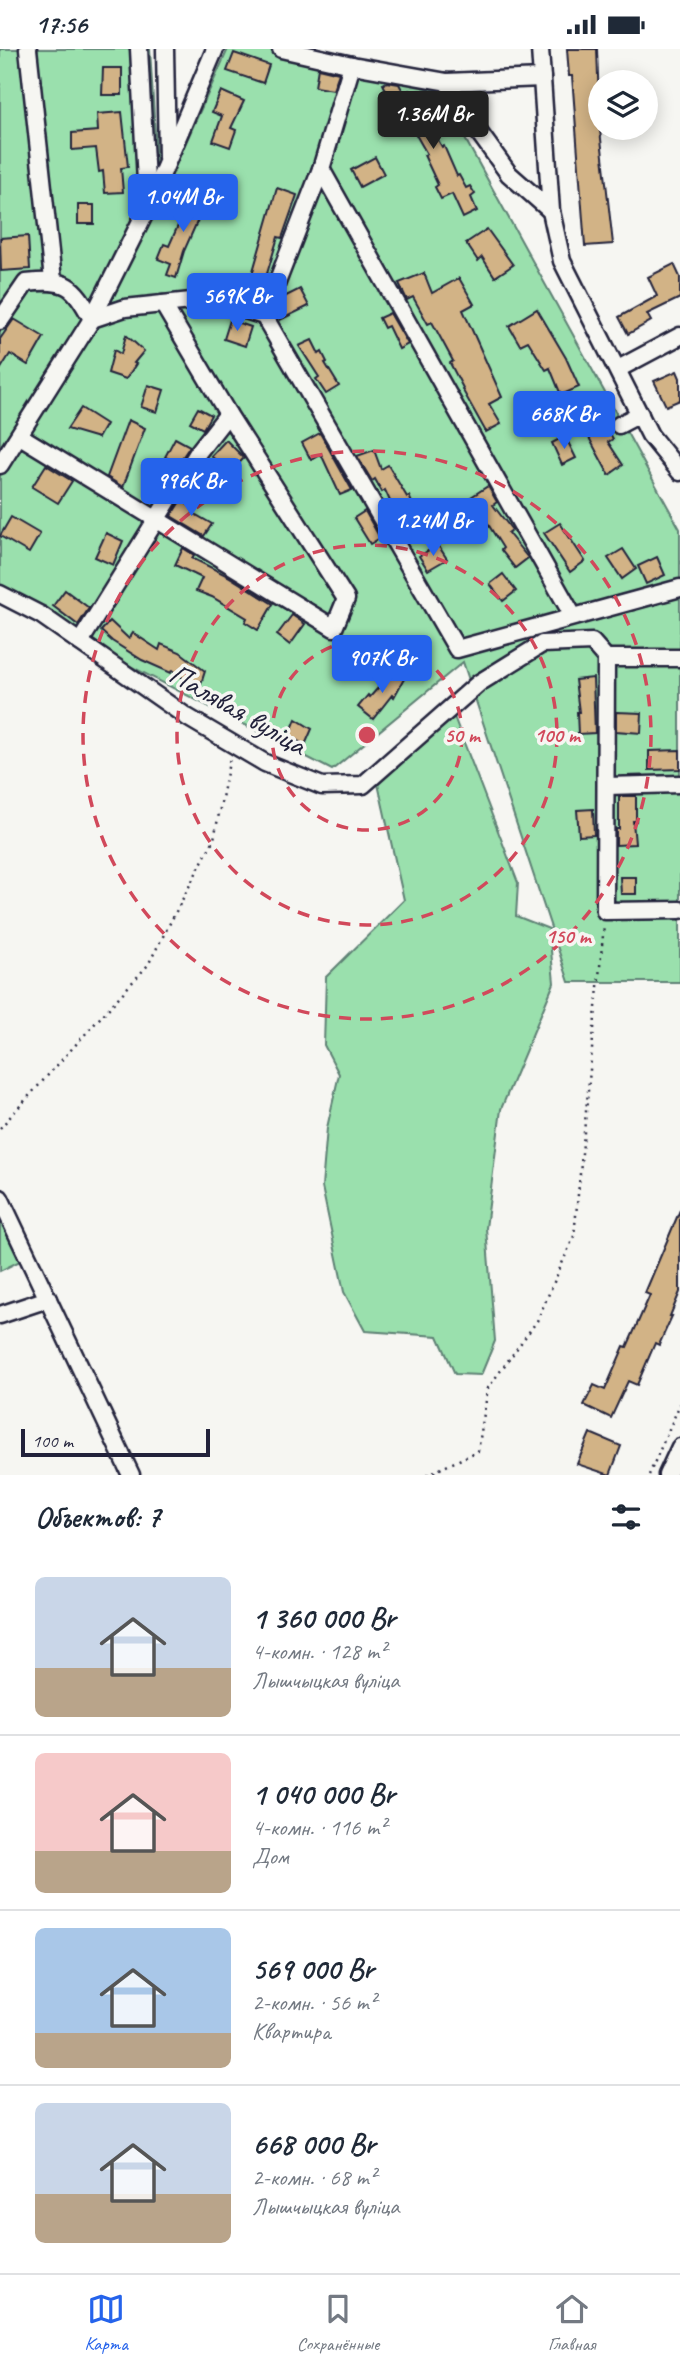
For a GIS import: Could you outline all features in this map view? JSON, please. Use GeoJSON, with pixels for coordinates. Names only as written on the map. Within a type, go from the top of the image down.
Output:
{"type":"FeatureCollection","features":[{"type":"Feature","properties":{"kind":"street"},"geometry":{"type":"LineString","coordinates":[[28,49],[52,280]]}},
{"type":"Feature","properties":{"kind":"street"},"geometry":{"type":"LineString","coordinates":[[139,49],[148,207]]}},
{"type":"Feature","properties":{"kind":"street"},"geometry":{"type":"LineString","coordinates":[[165,49],[167,164]]}},
{"type":"Feature","properties":{"kind":"street"},"geometry":{"type":"LineString","coordinates":[[0,464],[92,319],[148,207],[215,49]]}},
{"type":"Feature","properties":{"kind":"street"},"geometry":{"type":"LineString","coordinates":[[281,49],[447,82],[542,78]]}},
{"type":"Feature","properties":{"kind":"street"},"geometry":{"type":"LineString","coordinates":[[540,49],[551,211],[562,261],[650,435],[680,472]]}},
{"type":"Feature","properties":{"kind":"street"},"geometry":{"type":"LineString","coordinates":[[264,316],[321,169],[352,65]]}},
{"type":"Feature","properties":{"kind":"street"},"geometry":{"type":"LineString","coordinates":[[447,82],[509,174],[551,211]]}},
{"type":"Feature","properties":{"kind":"street"},"geometry":{"type":"LineString","coordinates":[[321,169],[573,616]]}},
{"type":"Feature","properties":{"kind":"street"},"geometry":{"type":"LineString","coordinates":[[0,321],[26,283],[52,280],[78,292],[92,319]]}},
{"type":"Feature","properties":{"kind":"street"},"geometry":{"type":"LineString","coordinates":[[92,319],[125,308],[210,299],[264,316],[457,649],[680,588]]}},
{"type":"Feature","properties":{"kind":"street"},"geometry":{"type":"LineString","coordinates":[[20,436],[334,628],[346,599],[228,414],[163,304]]}},
{"type":"Feature","properties":{"kind":"street"},"geometry":{"type":"LineString","coordinates":[[618,369],[680,335]]}},
{"type":"Feature","properties":{"kind":"street"},"geometry":{"type":"LineString","coordinates":[[80,642],[199,451],[228,414]]}},
{"type":"Feature","properties":{"kind":"street"},"geometry":{"type":"LineString","coordinates":[[619,425],[640,414]]}},
{"type":"Feature","properties":{"kind":"street","name":"Палявая вуліца"},"geometry":{"type":"LineString","coordinates":[[0,594],[41,615],[187,717],[265,763],[322,786],[363,785],[479,683],[542,644],[592,642],[606,658]]}},
{"type":"Feature","properties":{"kind":"street"},"geometry":{"type":"LineString","coordinates":[[680,658],[606,658],[605,911],[680,910]]}},
{"type":"Feature","properties":{"kind":"street"},"geometry":{"type":"LineString","coordinates":[[607,786],[680,784]]}},
{"type":"Feature","properties":{"kind":"street"},"geometry":{"type":"LineString","coordinates":[[0,1198],[131,1475]]}},
{"type":"Feature","properties":{"kind":"street"},"geometry":{"type":"LineString","coordinates":[[0,1314],[48,1299]]}},
{"type":"Feature","properties":{"kind":"street"},"geometry":{"type":"LineString","coordinates":[[667,1475],[680,1447]]}},
{"type":"Feature","properties":{"kind":"path"},"geometry":{"type":"LineString","coordinates":[[0,1128],[148,965],[214,839],[233,744]]}},
{"type":"Feature","properties":{"kind":"path"},"geometry":{"type":"LineString","coordinates":[[426,1475],[478,1451],[488,1388],[537,1321],[574,1236],[605,911]]}},
{"type":"Feature","properties":{"kind":"path"},"geometry":{"type":"LineString","coordinates":[[649,1475],[680,1404]]}},
{"type":"Feature","properties":{"kind":"green space"},"geometry":{"type":"Polygon","coordinates":[[[0,49],[150,49],[159,202],[228,49],[271,49],[436,86],[680,529],[680,982],[569,982],[463,662],[332,770],[0,599],[0,49]]]}},
{"type":"Feature","properties":{"kind":"green space"},"geometry":{"type":"Polygon","coordinates":[[[453,714],[518,883],[516,916],[549,929],[554,983],[501,1109],[486,1228],[495,1341],[481,1375],[455,1374],[438,1336],[365,1331],[344,1292],[322,1187],[327,1128],[339,1074],[324,1045],[326,977],[404,900],[376,775],[453,714]]]}},
{"type":"Feature","properties":{"kind":"green space"},"geometry":{"type":"Polygon","coordinates":[[[0,1220],[20,1261],[0,1271],[0,1220]]]}},
{"type":"Feature","properties":{"kind":"building"},"geometry":{"type":"Polygon","coordinates":[[[567,49],[597,49],[598,70],[588,70],[588,140],[601,140],[613,244],[585,246],[572,76],[569,76],[567,49]]]}},
{"type":"Feature","properties":{"kind":"building"},"geometry":{"type":"Polygon","coordinates":[[[234,53],[269,65],[263,83],[227,71],[234,53]]]}},
{"type":"Feature","properties":{"kind":"building"},"geometry":{"type":"Polygon","coordinates":[[[103,68],[122,68],[122,95],[102,95],[103,68]]]}},
{"type":"Feature","properties":{"kind":"building"},"geometry":{"type":"Polygon","coordinates":[[[318,68],[339,73],[333,90],[315,87],[318,68]]]}},
{"type":"Feature","properties":{"kind":"building"},"geometry":{"type":"Polygon","coordinates":[[[383,84],[399,84],[404,93],[410,90],[442,147],[444,146],[457,176],[459,175],[466,188],[470,186],[475,194],[471,197],[477,211],[463,218],[452,194],[441,199],[435,187],[438,185],[424,155],[427,154],[403,112],[398,114],[383,84]]]}},
{"type":"Feature","properties":{"kind":"building"},"geometry":{"type":"Polygon","coordinates":[[[221,91],[244,101],[231,128],[236,130],[230,147],[213,141],[222,116],[212,112],[221,91]]]}},
{"type":"Feature","properties":{"kind":"building"},"geometry":{"type":"Polygon","coordinates":[[[122,112],[128,167],[121,168],[123,192],[105,193],[103,171],[99,172],[96,148],[72,150],[72,133],[98,131],[97,114],[122,112]]]}},
{"type":"Feature","properties":{"kind":"building"},"geometry":{"type":"Polygon","coordinates":[[[375,157],[384,174],[360,187],[351,170],[375,157]]]}},
{"type":"Feature","properties":{"kind":"building"},"geometry":{"type":"Polygon","coordinates":[[[277,188],[297,195],[282,238],[278,237],[260,297],[247,292],[277,188]]]}},
{"type":"Feature","properties":{"kind":"building"},"geometry":{"type":"Polygon","coordinates":[[[193,193],[209,198],[203,216],[200,215],[184,251],[176,278],[167,275],[171,264],[158,259],[164,244],[169,246],[180,221],[183,222],[193,193]]]}},
{"type":"Feature","properties":{"kind":"building"},"geometry":{"type":"Polygon","coordinates":[[[78,205],[94,205],[94,224],[78,224],[78,205]]]}},
{"type":"Feature","properties":{"kind":"building"},"geometry":{"type":"Polygon","coordinates":[[[487,229],[513,265],[495,277],[482,257],[478,261],[466,243],[487,229]]]}},
{"type":"Feature","properties":{"kind":"building"},"geometry":{"type":"Polygon","coordinates":[[[28,236],[30,269],[1,271],[0,238],[28,236]]]}},
{"type":"Feature","properties":{"kind":"building"},"geometry":{"type":"Polygon","coordinates":[[[674,264],[680,277],[680,298],[647,314],[651,321],[628,334],[619,317],[657,296],[648,277],[674,264]]]}},
{"type":"Feature","properties":{"kind":"building"},"geometry":{"type":"Polygon","coordinates":[[[424,273],[432,293],[459,278],[474,304],[463,310],[502,397],[489,404],[501,424],[486,432],[462,389],[450,363],[453,361],[432,322],[428,324],[413,297],[407,300],[399,283],[424,273]]]}},
{"type":"Feature","properties":{"kind":"building"},"geometry":{"type":"Polygon","coordinates":[[[300,289],[309,306],[280,320],[276,313],[282,298],[300,289]]]}},
{"type":"Feature","properties":{"kind":"building"},"geometry":{"type":"Polygon","coordinates":[[[537,309],[566,358],[579,387],[561,395],[550,368],[546,370],[528,341],[520,345],[509,326],[537,309]]]}},
{"type":"Feature","properties":{"kind":"building"},"geometry":{"type":"Polygon","coordinates":[[[390,313],[408,344],[399,349],[388,326],[384,328],[379,318],[390,313]]]}},
{"type":"Feature","properties":{"kind":"building"},"geometry":{"type":"Polygon","coordinates":[[[14,319],[44,337],[28,365],[10,354],[0,370],[0,339],[14,319]]]}},
{"type":"Feature","properties":{"kind":"building"},"geometry":{"type":"Polygon","coordinates":[[[230,320],[251,327],[245,346],[224,339],[230,320]]]}},
{"type":"Feature","properties":{"kind":"building"},"geometry":{"type":"Polygon","coordinates":[[[126,335],[144,351],[126,379],[108,373],[114,350],[121,354],[126,335]]]}},
{"type":"Feature","properties":{"kind":"building"},"geometry":{"type":"Polygon","coordinates":[[[312,340],[319,354],[322,352],[327,362],[325,363],[339,386],[326,394],[316,379],[319,377],[299,346],[312,340]]]}},
{"type":"Feature","properties":{"kind":"building"},"geometry":{"type":"Polygon","coordinates":[[[677,371],[680,378],[680,400],[666,406],[654,381],[677,371]]]}},
{"type":"Feature","properties":{"kind":"building"},"geometry":{"type":"Polygon","coordinates":[[[148,385],[164,390],[157,412],[141,407],[148,385]]]}},
{"type":"Feature","properties":{"kind":"building"},"geometry":{"type":"Polygon","coordinates":[[[81,408],[106,424],[98,438],[67,429],[81,408]]]}},
{"type":"Feature","properties":{"kind":"building"},"geometry":{"type":"Polygon","coordinates":[[[198,408],[211,415],[203,429],[190,422],[198,408]]]}},
{"type":"Feature","properties":{"kind":"building"},"geometry":{"type":"Polygon","coordinates":[[[128,420],[145,428],[123,487],[107,477],[128,420]]]}},
{"type":"Feature","properties":{"kind":"building"},"geometry":{"type":"Polygon","coordinates":[[[604,423],[613,439],[608,442],[623,465],[609,475],[586,432],[604,423]]]}},
{"type":"Feature","properties":{"kind":"building"},"geometry":{"type":"Polygon","coordinates":[[[320,433],[352,490],[340,495],[321,454],[311,460],[302,443],[320,433]]]}},
{"type":"Feature","properties":{"kind":"building"},"geometry":{"type":"Polygon","coordinates":[[[565,436],[576,458],[562,465],[552,443],[565,436]]]}},
{"type":"Feature","properties":{"kind":"building"},"geometry":{"type":"Polygon","coordinates":[[[175,438],[190,446],[178,464],[165,457],[175,438]]]}},
{"type":"Feature","properties":{"kind":"building"},"geometry":{"type":"Polygon","coordinates":[[[226,440],[244,458],[230,473],[211,456],[226,440]]]}},
{"type":"Feature","properties":{"kind":"building"},"geometry":{"type":"Polygon","coordinates":[[[374,450],[381,469],[388,465],[407,497],[409,496],[417,514],[399,521],[385,490],[382,492],[375,479],[372,481],[357,456],[374,450]]]}},
{"type":"Feature","properties":{"kind":"building"},"geometry":{"type":"Polygon","coordinates":[[[46,465],[72,481],[58,503],[32,487],[46,465]]]}},
{"type":"Feature","properties":{"kind":"building"},"geometry":{"type":"Polygon","coordinates":[[[488,486],[497,502],[493,505],[512,530],[508,533],[528,558],[515,568],[501,550],[503,548],[471,497],[488,486]]]}},
{"type":"Feature","properties":{"kind":"building"},"geometry":{"type":"Polygon","coordinates":[[[181,500],[195,509],[193,513],[212,524],[204,536],[171,516],[181,500]]]}},
{"type":"Feature","properties":{"kind":"building"},"geometry":{"type":"Polygon","coordinates":[[[365,511],[380,538],[370,544],[354,518],[365,511]]]}},
{"type":"Feature","properties":{"kind":"building"},"geometry":{"type":"Polygon","coordinates":[[[11,517],[40,534],[29,553],[0,536],[11,517]]]}},
{"type":"Feature","properties":{"kind":"building"},"geometry":{"type":"Polygon","coordinates":[[[560,523],[585,561],[570,572],[544,533],[560,523]]]}},
{"type":"Feature","properties":{"kind":"building"},"geometry":{"type":"Polygon","coordinates":[[[106,533],[123,541],[113,565],[95,557],[106,533]]]}},
{"type":"Feature","properties":{"kind":"building"},"geometry":{"type":"Polygon","coordinates":[[[438,545],[447,559],[428,570],[419,556],[438,545]]]}},
{"type":"Feature","properties":{"kind":"building"},"geometry":{"type":"Polygon","coordinates":[[[183,548],[194,555],[192,558],[228,576],[273,604],[258,630],[245,622],[247,618],[212,597],[196,591],[202,578],[175,565],[183,548]]]}},
{"type":"Feature","properties":{"kind":"building"},"geometry":{"type":"Polygon","coordinates":[[[623,549],[636,569],[622,579],[608,558],[623,549]]]}},
{"type":"Feature","properties":{"kind":"building"},"geometry":{"type":"Polygon","coordinates":[[[657,557],[665,575],[646,584],[638,566],[657,557]]]}},
{"type":"Feature","properties":{"kind":"building"},"geometry":{"type":"Polygon","coordinates":[[[503,574],[516,591],[503,601],[490,584],[503,574]]]}},
{"type":"Feature","properties":{"kind":"building"},"geometry":{"type":"Polygon","coordinates":[[[65,590],[89,608],[78,625],[53,606],[65,590]]]}},
{"type":"Feature","properties":{"kind":"building"},"geometry":{"type":"Polygon","coordinates":[[[292,615],[305,624],[290,645],[277,635],[292,615]]]}},
{"type":"Feature","properties":{"kind":"building"},"geometry":{"type":"Polygon","coordinates":[[[110,621],[129,639],[133,633],[159,650],[161,644],[180,652],[205,671],[199,690],[172,670],[171,673],[142,660],[112,641],[101,631],[110,621]]]}},
{"type":"Feature","properties":{"kind":"building"},"geometry":{"type":"Polygon","coordinates":[[[346,649],[363,658],[353,675],[337,666],[346,649]]]}},
{"type":"Feature","properties":{"kind":"building"},"geometry":{"type":"Polygon","coordinates":[[[394,670],[404,679],[394,697],[392,695],[373,719],[358,707],[394,670]]]}},
{"type":"Feature","properties":{"kind":"building"},"geometry":{"type":"Polygon","coordinates":[[[593,678],[595,733],[578,734],[579,712],[575,680],[593,678]]]}},
{"type":"Feature","properties":{"kind":"building"},"geometry":{"type":"Polygon","coordinates":[[[616,712],[642,713],[641,733],[616,731],[616,712]]]}},
{"type":"Feature","properties":{"kind":"building"},"geometry":{"type":"Polygon","coordinates":[[[296,719],[312,729],[305,745],[289,736],[296,719]]]}},
{"type":"Feature","properties":{"kind":"building"},"geometry":{"type":"Polygon","coordinates":[[[680,750],[680,769],[649,770],[649,751],[680,750]]]}},
{"type":"Feature","properties":{"kind":"building"},"geometry":{"type":"Polygon","coordinates":[[[619,796],[636,796],[636,821],[633,821],[635,844],[616,845],[619,796]]]}},
{"type":"Feature","properties":{"kind":"building"},"geometry":{"type":"Polygon","coordinates":[[[593,809],[594,835],[579,836],[577,810],[593,809]]]}},
{"type":"Feature","properties":{"kind":"building"},"geometry":{"type":"Polygon","coordinates":[[[620,877],[636,877],[636,894],[621,894],[620,877]]]}},
{"type":"Feature","properties":{"kind":"building"},"geometry":{"type":"Polygon","coordinates":[[[680,1210],[680,1292],[659,1345],[655,1343],[637,1385],[628,1381],[611,1418],[584,1405],[594,1385],[605,1390],[624,1346],[627,1347],[650,1295],[645,1293],[680,1210]]]}},
{"type":"Feature","properties":{"kind":"building"},"geometry":{"type":"Polygon","coordinates":[[[590,1433],[621,1446],[610,1475],[577,1464],[590,1433]]]}}]}
